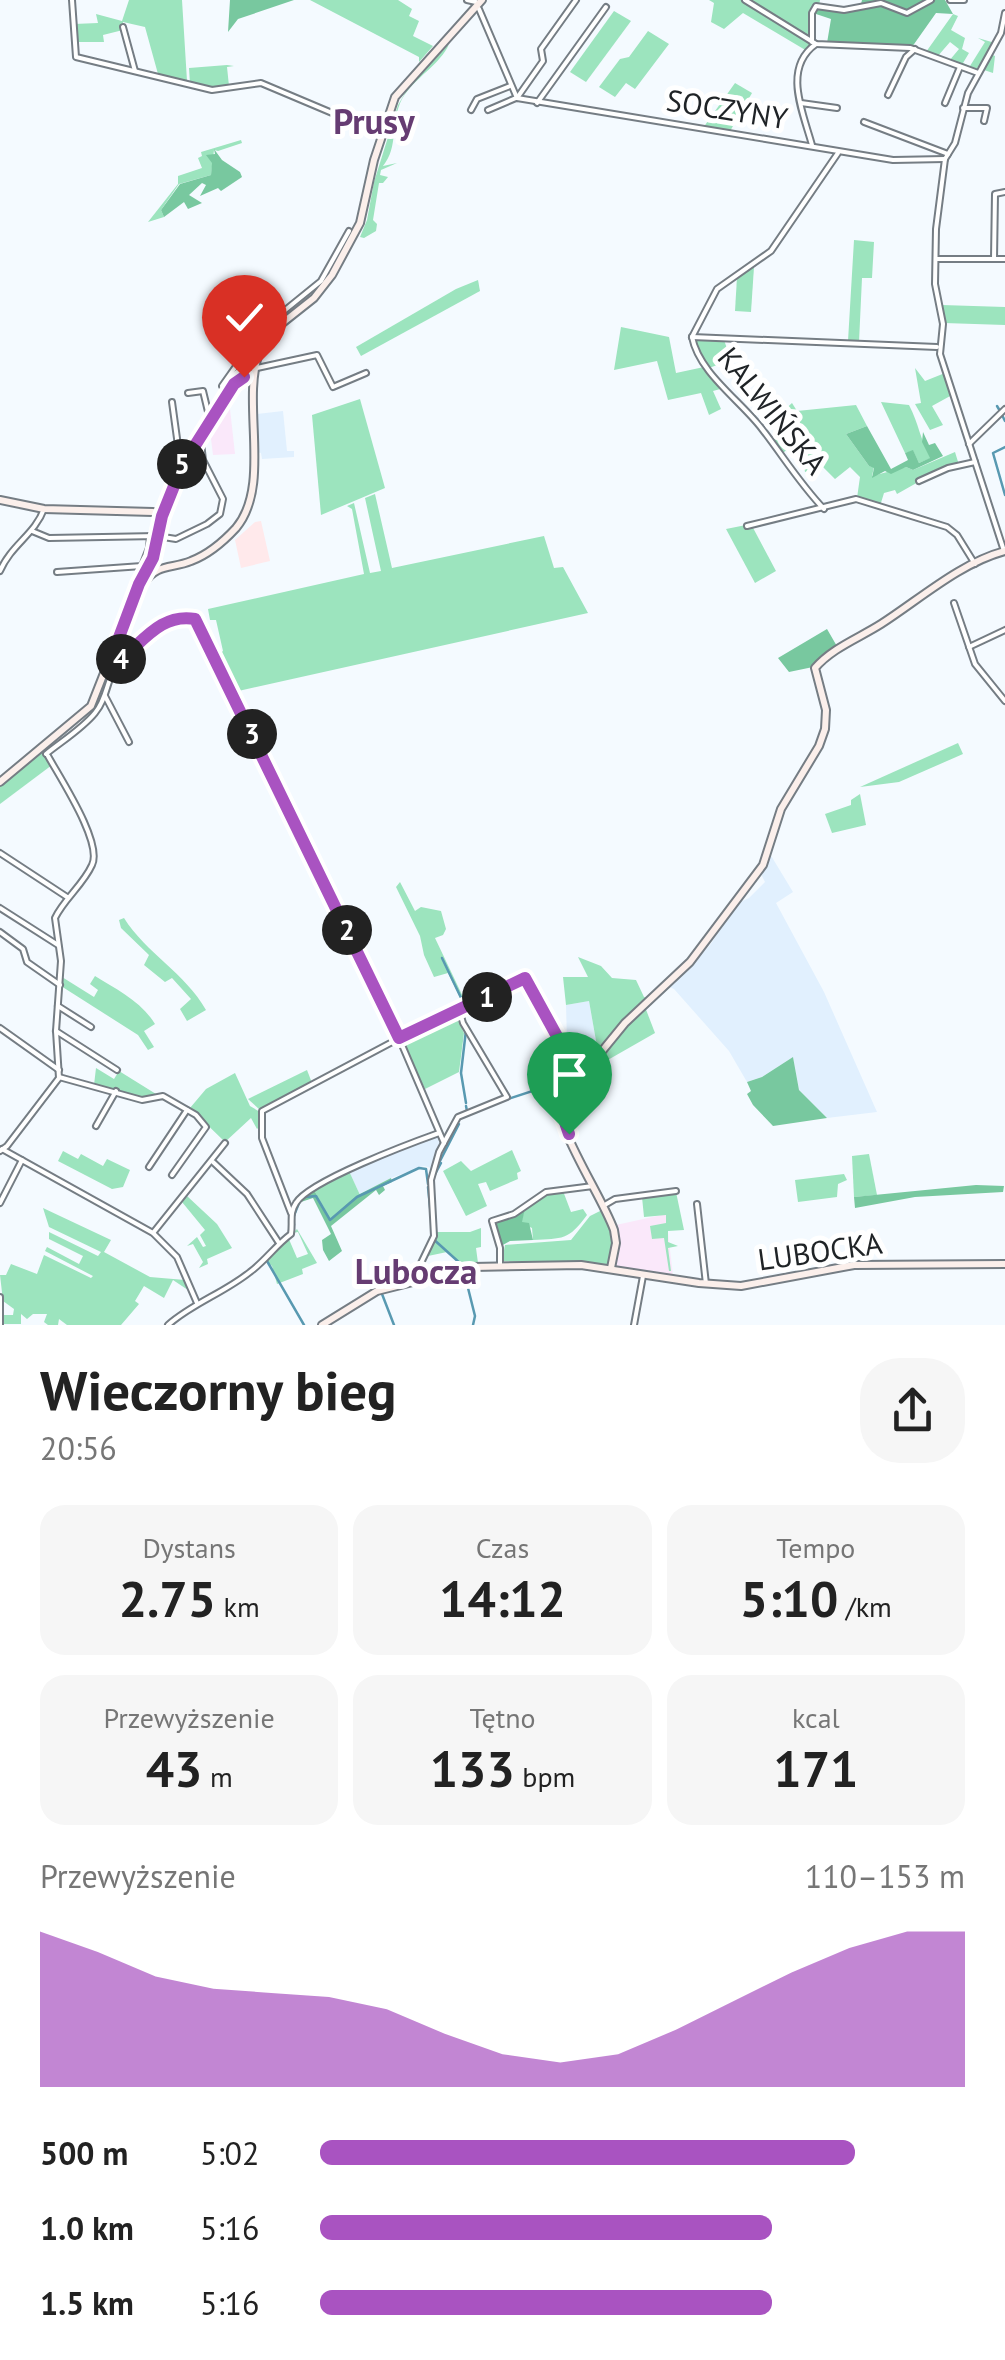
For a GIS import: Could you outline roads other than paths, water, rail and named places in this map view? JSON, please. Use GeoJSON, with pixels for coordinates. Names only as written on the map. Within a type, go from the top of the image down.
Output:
{"type":"FeatureCollection","features":[{"type":"Feature","properties":{"kind":"street"},"geometry":{"type":"LineString","coordinates":[[72,0],[74,55],[215,91],[264,84],[382,134]]}},
{"type":"Feature","properties":{"kind":"street"},"geometry":{"type":"LineString","coordinates":[[467,0],[480,3]]}},
{"type":"Feature","properties":{"kind":"street"},"geometry":{"type":"LineString","coordinates":[[488,110],[516,98],[542,61],[542,49],[576,0]]}},
{"type":"Feature","properties":{"kind":"street"},"geometry":{"type":"LineString","coordinates":[[745,0],[814,43],[915,50],[978,73]]}},
{"type":"Feature","properties":{"kind":"street"},"geometry":{"type":"LineString","coordinates":[[813,147],[801,103],[798,65],[814,43],[812,13],[816,6],[844,10],[878,2],[908,13],[931,0]]}},
{"type":"Feature","properties":{"kind":"street"},"geometry":{"type":"LineString","coordinates":[[950,0],[964,0]]}},
{"type":"Feature","properties":{"kind":"street"},"geometry":{"type":"LineString","coordinates":[[480,3],[516,98]]}},
{"type":"Feature","properties":{"kind":"street"},"geometry":{"type":"LineString","coordinates":[[156,564],[198,554],[225,533],[241,513],[249,481],[250,371],[266,336],[319,293],[345,254],[362,218],[390,108],[403,85],[480,3]]}},
{"type":"Feature","properties":{"kind":"street"},"geometry":{"type":"LineString","coordinates":[[250,371],[267,341],[313,304],[337,276],[364,221],[398,100],[480,3]]}},
{"type":"Feature","properties":{"kind":"street"},"geometry":{"type":"LineString","coordinates":[[537,103],[606,7]]}},
{"type":"Feature","properties":{"kind":"street"},"geometry":{"type":"LineString","coordinates":[[611,1268],[616,1243],[613,1226],[556,1098],[556,1089],[587,1070],[625,1023],[690,962],[763,865],[782,809],[825,730],[826,710],[815,668],[824,657],[975,564],[1005,551],[939,347],[943,330],[935,284],[936,229],[947,157],[978,73],[1003,34],[1005,13]]}},
{"type":"Feature","properties":{"kind":"street"},"geometry":{"type":"LineString","coordinates":[[123,27],[135,71]]}},
{"type":"Feature","properties":{"kind":"street"},"geometry":{"type":"LineString","coordinates":[[888,94],[906,57],[915,50]]}},
{"type":"Feature","properties":{"kind":"street"},"geometry":{"type":"LineString","coordinates":[[945,103],[960,67]]}},
{"type":"Feature","properties":{"kind":"street"},"geometry":{"type":"LineString","coordinates":[[471,110],[477,99],[510,86]]}},
{"type":"Feature","properties":{"kind":"street","name":"SOCZYNY"},"geometry":{"type":"LineString","coordinates":[[516,98],[908,161],[947,157]]}},
{"type":"Feature","properties":{"kind":"street"},"geometry":{"type":"LineString","coordinates":[[801,103],[837,108]]}},
{"type":"Feature","properties":{"kind":"street"},"geometry":{"type":"LineString","coordinates":[[964,108],[988,108],[984,122]]}},
{"type":"Feature","properties":{"kind":"street"},"geometry":{"type":"LineString","coordinates":[[864,122],[947,157]]}},
{"type":"Feature","properties":{"kind":"street"},"geometry":{"type":"LineString","coordinates":[[839,151],[771,250],[716,289],[692,337],[939,347]]}},
{"type":"Feature","properties":{"kind":"street"},"geometry":{"type":"LineString","coordinates":[[994,259],[995,194],[1005,192]]}},
{"type":"Feature","properties":{"kind":"street"},"geometry":{"type":"LineString","coordinates":[[227,395],[222,386],[257,336],[316,286],[349,231]]}},
{"type":"Feature","properties":{"kind":"street"},"geometry":{"type":"LineString","coordinates":[[936,259],[1005,259]]}},
{"type":"Feature","properties":{"kind":"street","name":"KALWIŃSKA"},"geometry":{"type":"LineString","coordinates":[[692,337],[704,363],[824,510]]}},
{"type":"Feature","properties":{"kind":"street"},"geometry":{"type":"LineString","coordinates":[[57,572],[142,566],[187,455],[236,380],[250,371],[318,355],[333,386],[366,373]]}},
{"type":"Feature","properties":{"kind":"street"},"geometry":{"type":"LineString","coordinates":[[188,393],[202,391],[210,420]]}},
{"type":"Feature","properties":{"kind":"street"},"geometry":{"type":"LineString","coordinates":[[172,402],[179,452],[187,455]]}},
{"type":"Feature","properties":{"kind":"street"},"geometry":{"type":"LineString","coordinates":[[969,444],[1005,409]]}},
{"type":"Feature","properties":{"kind":"street"},"geometry":{"type":"LineString","coordinates":[[32,532],[49,538],[179,538],[216,519],[222,510],[222,492],[203,460],[200,434]]}},
{"type":"Feature","properties":{"kind":"street"},"geometry":{"type":"LineString","coordinates":[[919,480],[975,462]]}},
{"type":"Feature","properties":{"kind":"street"},"geometry":{"type":"LineString","coordinates":[[747,526],[856,499],[944,525],[957,535],[975,564]]}},
{"type":"Feature","properties":{"kind":"street"},"geometry":{"type":"LineString","coordinates":[[0,500],[44,508],[153,512],[162,516]]}},
{"type":"Feature","properties":{"kind":"street"},"geometry":{"type":"LineString","coordinates":[[0,572],[11,550],[32,532],[44,508]]}},
{"type":"Feature","properties":{"kind":"street"},"geometry":{"type":"LineString","coordinates":[[0,782],[92,718],[105,696],[117,643],[156,564],[154,539]]}},
{"type":"Feature","properties":{"kind":"street"},"geometry":{"type":"LineString","coordinates":[[954,604],[968,648],[984,678],[1005,702]]}},
{"type":"Feature","properties":{"kind":"street"},"geometry":{"type":"LineString","coordinates":[[44,751],[91,706],[116,658],[150,631],[188,617],[195,619],[399,1038],[444,1143]]}},
{"type":"Feature","properties":{"kind":"street"},"geometry":{"type":"LineString","coordinates":[[968,648],[1005,630]]}},
{"type":"Feature","properties":{"kind":"street"},"geometry":{"type":"LineString","coordinates":[[105,696],[129,742]]}},
{"type":"Feature","properties":{"kind":"street"},"geometry":{"type":"LineString","coordinates":[[44,751],[96,853],[91,868],[55,918],[60,985],[56,1031],[59,1073],[3,1149],[153,1233],[177,1257],[197,1304]]}},
{"type":"Feature","properties":{"kind":"street"},"geometry":{"type":"LineString","coordinates":[[0,853],[68,898]]}},
{"type":"Feature","properties":{"kind":"street"},"geometry":{"type":"LineString","coordinates":[[0,908],[58,945]]}},
{"type":"Feature","properties":{"kind":"street"},"geometry":{"type":"LineString","coordinates":[[0,932],[24,949],[26,961],[60,985]]}},
{"type":"Feature","properties":{"kind":"street"},"geometry":{"type":"LineString","coordinates":[[168,1325],[249,1273],[292,1231],[292,1212],[262,1138],[262,1111],[399,1038],[525,978],[564,1049],[566,1082]]}},
{"type":"Feature","properties":{"kind":"street"},"geometry":{"type":"LineString","coordinates":[[58,1006],[92,1028]]}},
{"type":"Feature","properties":{"kind":"street"},"geometry":{"type":"LineString","coordinates":[[422,1279],[420,1265],[433,1238],[431,1180],[444,1143],[462,1114],[507,1097],[463,1023],[459,1009]]}},
{"type":"Feature","properties":{"kind":"street"},"geometry":{"type":"LineString","coordinates":[[0,1028],[59,1073],[142,1100],[162,1096],[206,1126],[172,1175]]}},
{"type":"Feature","properties":{"kind":"street"},"geometry":{"type":"LineString","coordinates":[[56,1031],[118,1070]]}},
{"type":"Feature","properties":{"kind":"street"},"geometry":{"type":"LineString","coordinates":[[96,1126],[116,1091]]}},
{"type":"Feature","properties":{"kind":"street"},"geometry":{"type":"LineString","coordinates":[[149,1168],[187,1110]]}},
{"type":"Feature","properties":{"kind":"street"},"geometry":{"type":"LineString","coordinates":[[292,1212],[299,1198],[310,1191],[373,1158],[439,1133]]}},
{"type":"Feature","properties":{"kind":"street"},"geometry":{"type":"LineString","coordinates":[[153,1233],[225,1143]]}},
{"type":"Feature","properties":{"kind":"street"},"geometry":{"type":"LineString","coordinates":[[0,1203],[22,1160]]}},
{"type":"Feature","properties":{"kind":"street"},"geometry":{"type":"LineString","coordinates":[[212,1161],[250,1198],[279,1243]]}},
{"type":"Feature","properties":{"kind":"street"},"geometry":{"type":"LineString","coordinates":[[500,1265],[500,1248],[492,1221],[512,1215],[546,1192],[593,1186]]}},
{"type":"Feature","properties":{"kind":"street"},"geometry":{"type":"LineString","coordinates":[[603,1206],[614,1199],[676,1191]]}},
{"type":"Feature","properties":{"kind":"street"},"geometry":{"type":"LineString","coordinates":[[696,1204],[706,1284]]}},
{"type":"Feature","properties":{"kind":"street","name":"LUBOCKA"},"geometry":{"type":"LineString","coordinates":[[322,1325],[377,1292],[464,1268],[561,1264],[706,1284],[754,1285],[854,1265],[1005,1264]]}},
{"type":"Feature","properties":{"kind":"street"},"geometry":{"type":"LineString","coordinates":[[634,1325],[643,1274]]}},
{"type":"Feature","properties":{"kind":"street"},"geometry":{"type":"LineString","coordinates":[[0,1297],[0,1325]]}},
{"type":"Feature","properties":{"kind":"waterway"},"geometry":{"type":"LineString","coordinates":[[214,419],[223,406]]}},
{"type":"Feature","properties":{"kind":"waterway"},"geometry":{"type":"LineString","coordinates":[[997,406],[1000,411]]}},
{"type":"Feature","properties":{"kind":"waterway"},"geometry":{"type":"LineString","coordinates":[[1002,415],[1005,421]]}},
{"type":"Feature","properties":{"kind":"waterway"},"geometry":{"type":"LineString","coordinates":[[1005,447],[993,453],[1005,495]]}},
{"type":"Feature","properties":{"kind":"waterway"},"geometry":{"type":"LineString","coordinates":[[442,958],[464,1004]]}},
{"type":"Feature","properties":{"kind":"waterway"},"geometry":{"type":"LineString","coordinates":[[466,1030],[461,1073],[466,1103]]}},
{"type":"Feature","properties":{"kind":"waterway"},"geometry":{"type":"LineString","coordinates":[[499,1102],[563,1081]]}},
{"type":"Feature","properties":{"kind":"waterway"},"geometry":{"type":"LineString","coordinates":[[466,1106],[467,1111]]}},
{"type":"Feature","properties":{"kind":"waterway"},"geometry":{"type":"LineString","coordinates":[[440,1161],[459,1124]]}},
{"type":"Feature","properties":{"kind":"waterway"},"geometry":{"type":"LineString","coordinates":[[433,1178],[441,1163]]}},
{"type":"Feature","properties":{"kind":"waterway"},"geometry":{"type":"LineString","coordinates":[[305,1197],[316,1196],[330,1220],[357,1197],[419,1168],[426,1169],[428,1184]]}},
{"type":"Feature","properties":{"kind":"waterway"},"geometry":{"type":"LineString","coordinates":[[428,1187],[432,1226]]}},
{"type":"Feature","properties":{"kind":"waterway"},"geometry":{"type":"LineString","coordinates":[[294,1225],[299,1203]]}},
{"type":"Feature","properties":{"kind":"waterway"},"geometry":{"type":"LineString","coordinates":[[432,1234],[462,1265]]}},
{"type":"Feature","properties":{"kind":"waterway"},"geometry":{"type":"LineString","coordinates":[[267,1261],[304,1325]]}},
{"type":"Feature","properties":{"kind":"waterway"},"geometry":{"type":"LineString","coordinates":[[464,1272],[475,1316],[473,1325]]}},
{"type":"Feature","properties":{"kind":"waterway"},"geometry":{"type":"LineString","coordinates":[[382,1294],[394,1325]]}},
{"type":"Feature","properties":{"kind":"district","name":"Prusy"},"geometry":{"type":"Point","coordinates":[374,122]}},
{"type":"Feature","properties":{"kind":"district","name":"Lubocza"},"geometry":{"type":"Point","coordinates":[416,1272]}}]}
